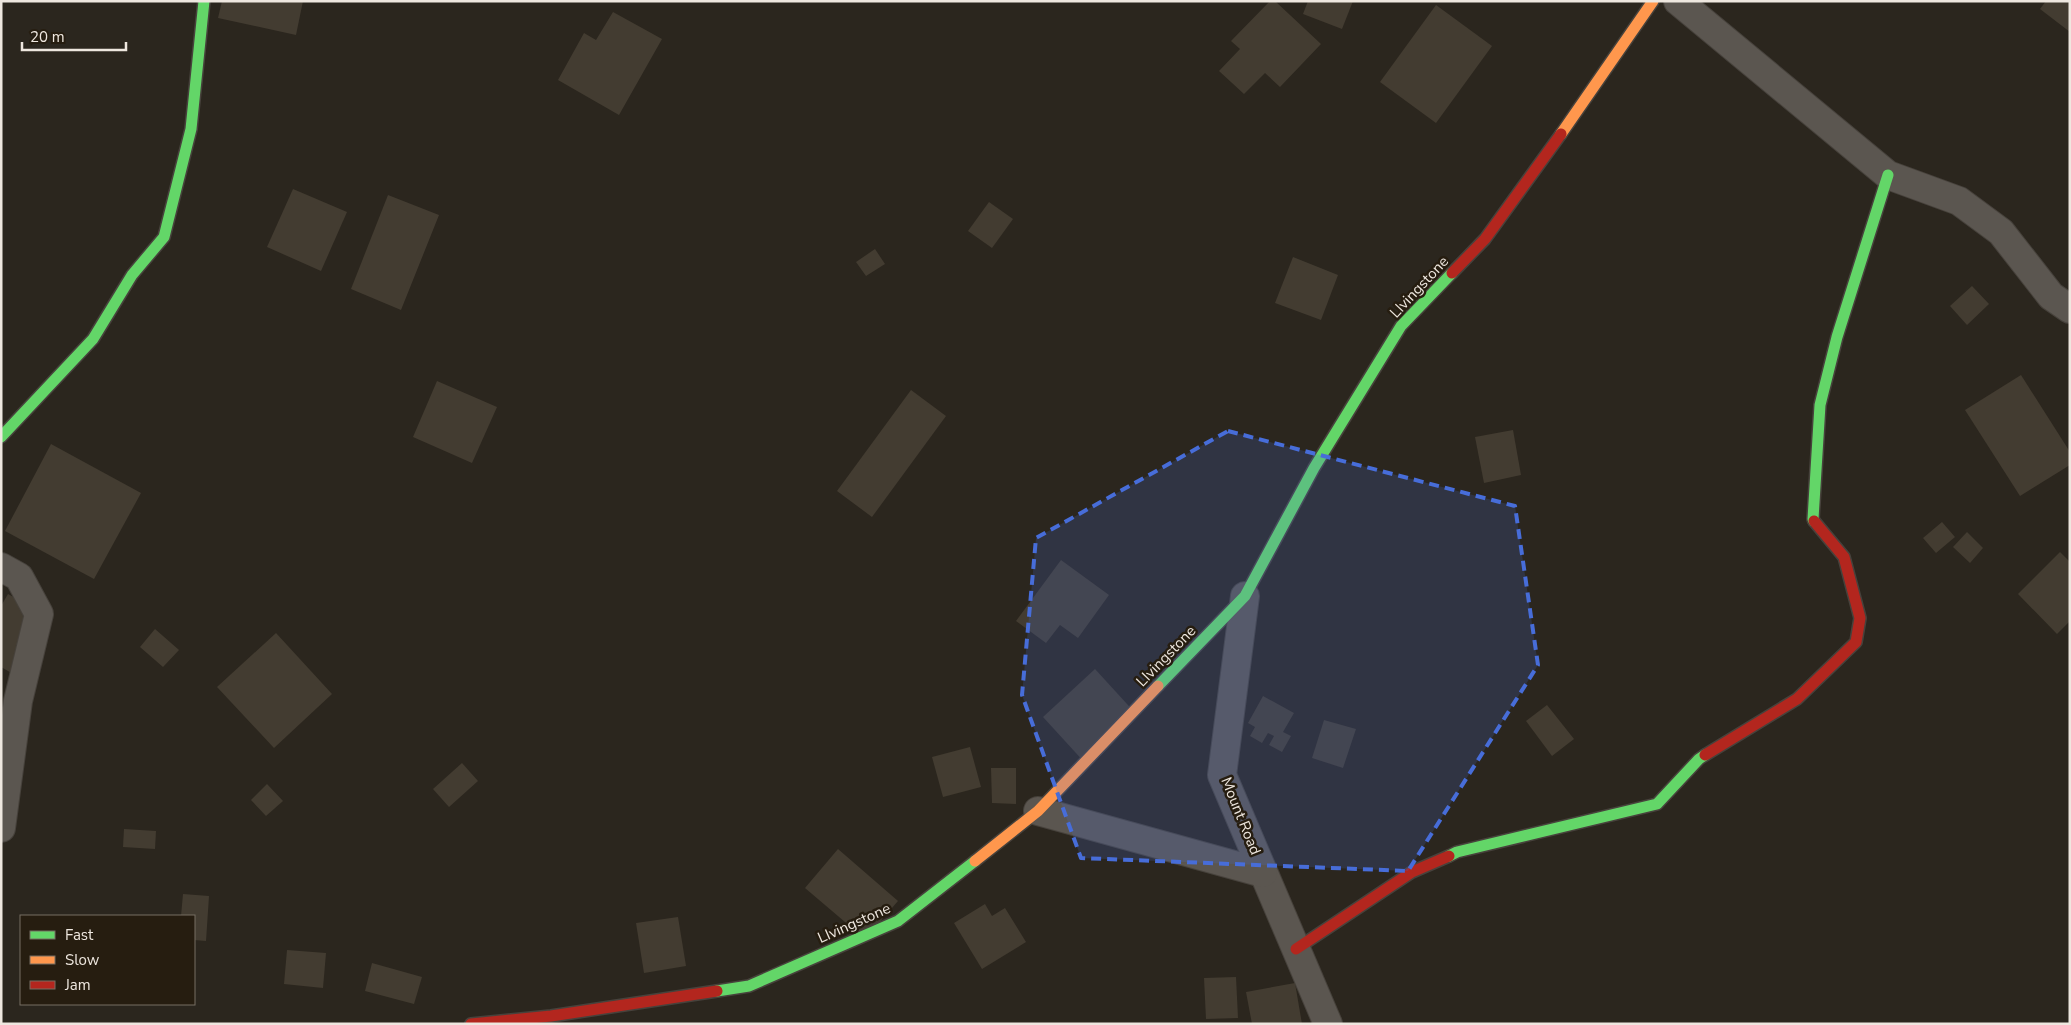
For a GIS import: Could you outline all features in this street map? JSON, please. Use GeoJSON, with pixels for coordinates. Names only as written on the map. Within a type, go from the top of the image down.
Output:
{"type":"FeatureCollection","features":[{"type":"Feature","properties":{"kind":"street"},"geometry":{"type":"LineString","coordinates":[[1,437],[93,339],[132,276],[164,237],[191,129],[204,1]]}},
{"type":"Feature","properties":{"kind":"street","name":"LIvingstone"},"geometry":{"type":"LineString","coordinates":[[471,1024],[550,1020],[748,986],[898,921],[1038,811],[1245,596],[1314,468],[1401,326],[1485,239],[1532,176],[1653,1]]}},
{"type":"Feature","properties":{"kind":"street"},"geometry":{"type":"LineString","coordinates":[[1678,1],[1888,175],[1959,201],[2001,232],[2051,296],[2070,309]]}},
{"type":"Feature","properties":{"kind":"street"},"geometry":{"type":"LineString","coordinates":[[1296,949],[1412,872],[1457,852],[1657,804],[1699,759],[1797,698],[1856,642],[1860,618],[1844,557],[1812,519],[1820,405],[1838,337],[1888,175]]}},
{"type":"Feature","properties":{"kind":"street"},"geometry":{"type":"LineString","coordinates":[[1,567],[19,577],[39,614],[18,701],[1,828]]}},
{"type":"Feature","properties":{"kind":"street","name":"Mount Road"},"geometry":{"type":"LineString","coordinates":[[1245,596],[1222,775],[1328,1024]]}},
{"type":"Feature","properties":{"kind":"street"},"geometry":{"type":"LineString","coordinates":[[1038,811],[1264,872]]}},
{"type":"Feature","properties":{"kind":"highlighted area"},"geometry":{"type":"Polygon","coordinates":[[[1228,431],[1515,506],[1538,665],[1408,871],[1081,858],[1022,695],[1036,538],[1228,431]]]}},
{"type":"Feature","properties":{"kind":"building"},"geometry":{"type":"Polygon","coordinates":[[[222,1],[303,1],[296,35],[218,18],[222,1]]]}},
{"type":"Feature","properties":{"kind":"building"},"geometry":{"type":"Polygon","coordinates":[[[1270,1],[1275,1],[1321,44],[1280,87],[1265,73],[1244,94],[1219,71],[1240,49],[1231,41],[1270,1]]]}},
{"type":"Feature","properties":{"kind":"building"},"geometry":{"type":"Polygon","coordinates":[[[1308,1],[1353,1],[1342,29],[1303,14],[1308,1]]]}},
{"type":"Feature","properties":{"kind":"building"},"geometry":{"type":"Polygon","coordinates":[[[2046,1],[2070,1],[2070,32],[2040,9],[2046,1]]]}},
{"type":"Feature","properties":{"kind":"building"},"geometry":{"type":"Polygon","coordinates":[[[1436,5],[1492,46],[1436,123],[1380,82],[1436,5]]]}},
{"type":"Feature","properties":{"kind":"building"},"geometry":{"type":"Polygon","coordinates":[[[613,12],[662,39],[619,115],[558,80],[584,33],[596,40],[613,12]]]}},
{"type":"Feature","properties":{"kind":"building"},"geometry":{"type":"Polygon","coordinates":[[[293,189],[347,212],[321,271],[267,247],[293,189]]]}},
{"type":"Feature","properties":{"kind":"building"},"geometry":{"type":"Polygon","coordinates":[[[388,195],[439,215],[401,310],[351,289],[388,195]]]}},
{"type":"Feature","properties":{"kind":"building"},"geometry":{"type":"Polygon","coordinates":[[[989,202],[1013,219],[992,248],[968,231],[989,202]]]}},
{"type":"Feature","properties":{"kind":"building"},"geometry":{"type":"Polygon","coordinates":[[[875,249],[885,264],[866,276],[856,262],[875,249]]]}},
{"type":"Feature","properties":{"kind":"building"},"geometry":{"type":"Polygon","coordinates":[[[1293,257],[1338,275],[1321,320],[1275,303],[1293,257]]]}},
{"type":"Feature","properties":{"kind":"building"},"geometry":{"type":"Polygon","coordinates":[[[1972,286],[1989,304],[1967,325],[1950,306],[1972,286]]]}},
{"type":"Feature","properties":{"kind":"building"},"geometry":{"type":"Polygon","coordinates":[[[2021,375],[2070,452],[2070,465],[2020,496],[1965,410],[2021,375]]]}},
{"type":"Feature","properties":{"kind":"building"},"geometry":{"type":"Polygon","coordinates":[[[437,381],[497,407],[472,463],[413,437],[437,381]]]}},
{"type":"Feature","properties":{"kind":"building"},"geometry":{"type":"Polygon","coordinates":[[[911,390],[946,416],[872,517],[837,491],[911,390]]]}},
{"type":"Feature","properties":{"kind":"building"},"geometry":{"type":"Polygon","coordinates":[[[1513,430],[1521,475],[1484,483],[1475,437],[1513,430]]]}},
{"type":"Feature","properties":{"kind":"building"},"geometry":{"type":"Polygon","coordinates":[[[51,444],[141,493],[94,579],[5,531],[51,444]]]}},
{"type":"Feature","properties":{"kind":"building"},"geometry":{"type":"Polygon","coordinates":[[[1942,522],[1955,537],[1936,553],[1923,538],[1942,522]]]}},
{"type":"Feature","properties":{"kind":"building"},"geometry":{"type":"Polygon","coordinates":[[[1967,532],[1983,548],[1970,563],[1953,547],[1967,532]]]}},
{"type":"Feature","properties":{"kind":"building"},"geometry":{"type":"Polygon","coordinates":[[[2060,552],[2070,562],[2070,621],[2057,634],[2018,594],[2060,552]]]}},
{"type":"Feature","properties":{"kind":"building"},"geometry":{"type":"Polygon","coordinates":[[[1061,560],[1109,595],[1078,638],[1060,625],[1046,643],[1016,621],[1061,560]]]}},
{"type":"Feature","properties":{"kind":"building"},"geometry":{"type":"Polygon","coordinates":[[[8,594],[49,617],[15,675],[1,667],[1,606],[8,594]]]}},
{"type":"Feature","properties":{"kind":"building"},"geometry":{"type":"Polygon","coordinates":[[[155,629],[179,650],[163,667],[140,647],[155,629]]]}},
{"type":"Feature","properties":{"kind":"building"},"geometry":{"type":"Polygon","coordinates":[[[276,633],[332,694],[274,748],[217,687],[276,633]]]}},
{"type":"Feature","properties":{"kind":"building"},"geometry":{"type":"Polygon","coordinates":[[[1095,669],[1138,716],[1086,764],[1043,717],[1095,669]]]}},
{"type":"Feature","properties":{"kind":"building"},"geometry":{"type":"Polygon","coordinates":[[[1263,696],[1294,713],[1283,732],[1291,736],[1282,752],[1269,745],[1274,736],[1268,733],[1262,743],[1250,736],[1255,727],[1248,723],[1263,696]]]}},
{"type":"Feature","properties":{"kind":"building"},"geometry":{"type":"Polygon","coordinates":[[[1547,705],[1574,739],[1552,756],[1526,721],[1547,705]]]}},
{"type":"Feature","properties":{"kind":"building"},"geometry":{"type":"Polygon","coordinates":[[[1324,720],[1356,729],[1343,768],[1312,758],[1324,720]]]}},
{"type":"Feature","properties":{"kind":"building"},"geometry":{"type":"Polygon","coordinates":[[[970,747],[981,787],[943,797],[932,757],[970,747]]]}},
{"type":"Feature","properties":{"kind":"building"},"geometry":{"type":"Polygon","coordinates":[[[462,763],[478,781],[449,807],[433,789],[462,763]]]}},
{"type":"Feature","properties":{"kind":"building"},"geometry":{"type":"Polygon","coordinates":[[[991,768],[1016,768],[1016,804],[992,803],[991,768]]]}},
{"type":"Feature","properties":{"kind":"building"},"geometry":{"type":"Polygon","coordinates":[[[267,784],[283,801],[266,816],[251,800],[267,784]]]}},
{"type":"Feature","properties":{"kind":"building"},"geometry":{"type":"Polygon","coordinates":[[[124,829],[156,831],[155,849],[123,847],[124,829]]]}},
{"type":"Feature","properties":{"kind":"building"},"geometry":{"type":"Polygon","coordinates":[[[838,849],[898,901],[865,939],[805,888],[838,849]]]}},
{"type":"Feature","properties":{"kind":"building"},"geometry":{"type":"Polygon","coordinates":[[[183,894],[209,896],[206,941],[195,940],[195,915],[181,915],[183,894]]]}},
{"type":"Feature","properties":{"kind":"building"},"geometry":{"type":"Polygon","coordinates":[[[985,904],[992,916],[1005,908],[1026,942],[982,969],[954,923],[985,904]]]}},
{"type":"Feature","properties":{"kind":"building"},"geometry":{"type":"Polygon","coordinates":[[[678,917],[686,966],[644,973],[636,923],[678,917]]]}},
{"type":"Feature","properties":{"kind":"building"},"geometry":{"type":"Polygon","coordinates":[[[287,950],[326,953],[323,988],[284,984],[287,950]]]}},
{"type":"Feature","properties":{"kind":"building"},"geometry":{"type":"Polygon","coordinates":[[[372,963],[422,977],[414,1004],[365,991],[372,963]]]}},
{"type":"Feature","properties":{"kind":"building"},"geometry":{"type":"Polygon","coordinates":[[[1236,977],[1238,1018],[1206,1019],[1204,978],[1236,977]]]}},
{"type":"Feature","properties":{"kind":"building"},"geometry":{"type":"Polygon","coordinates":[[[1295,983],[1302,1024],[1252,1024],[1246,992],[1295,983]]]}},
{"type":"Feature","properties":{"kind":"traffic: fast"},"geometry":{"type":"LineString","coordinates":[[1,437],[93,339],[132,275],[164,237],[191,129],[204,1]]}},
{"type":"Feature","properties":{"kind":"traffic: fast"},"geometry":{"type":"LineString","coordinates":[[1814,521],[1820,405],[1837,337],[1888,175]]}},
{"type":"Feature","properties":{"kind":"traffic: fast"},"geometry":{"type":"LineString","coordinates":[[1158,686],[1245,596],[1314,468],[1401,326],[1452,273]]}},
{"type":"Feature","properties":{"kind":"traffic: fast"},"geometry":{"type":"LineString","coordinates":[[1449,856],[1457,852],[1657,804],[1705,755]]}},
{"type":"Feature","properties":{"kind":"traffic: fast"},"geometry":{"type":"LineString","coordinates":[[717,991],[749,986],[898,921],[975,861]]}},
{"type":"Feature","properties":{"kind":"traffic: slow"},"geometry":{"type":"LineString","coordinates":[[1561,134],[1653,1]]}},
{"type":"Feature","properties":{"kind":"traffic: slow"},"geometry":{"type":"LineString","coordinates":[[975,861],[1038,811],[1158,686]]}},
{"type":"Feature","properties":{"kind":"traffic: jam"},"geometry":{"type":"LineString","coordinates":[[1452,273],[1485,239],[1561,134]]}},
{"type":"Feature","properties":{"kind":"traffic: jam"},"geometry":{"type":"LineString","coordinates":[[1705,755],[1797,699],[1856,642],[1860,618],[1844,557],[1814,521]]}},
{"type":"Feature","properties":{"kind":"traffic: jam"},"geometry":{"type":"LineString","coordinates":[[1296,949],[1412,872],[1449,856]]}},
{"type":"Feature","properties":{"kind":"traffic: jam"},"geometry":{"type":"LineString","coordinates":[[471,1024],[551,1016],[717,991]]}}]}
